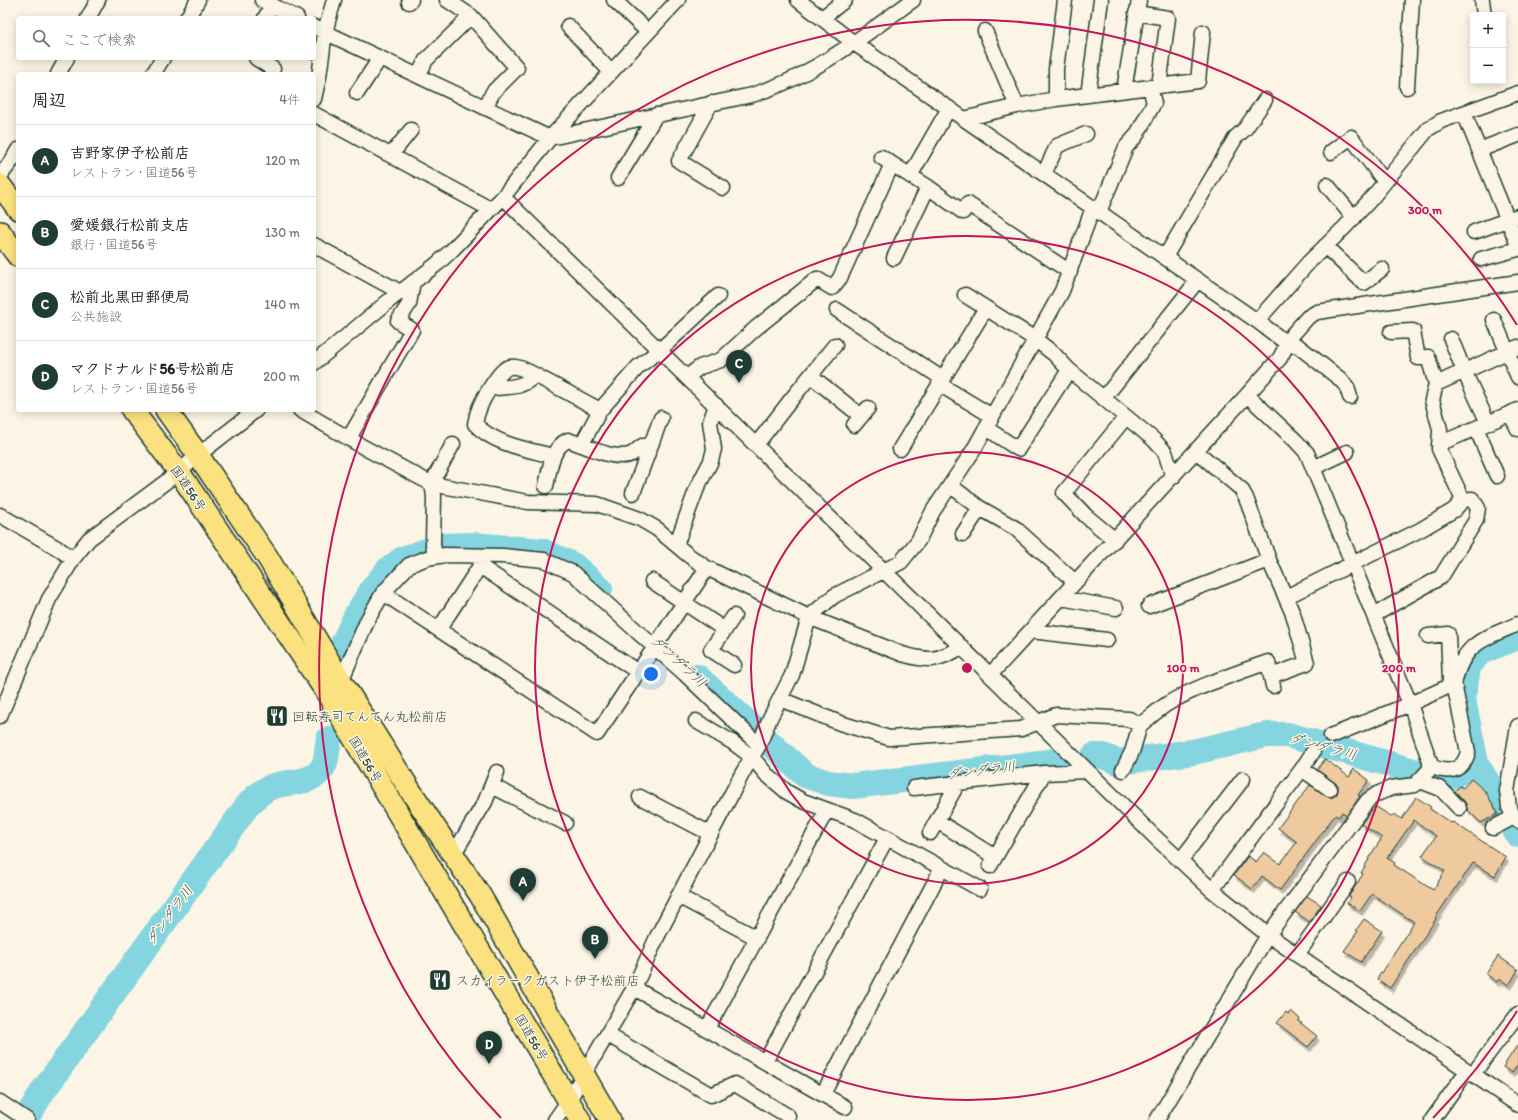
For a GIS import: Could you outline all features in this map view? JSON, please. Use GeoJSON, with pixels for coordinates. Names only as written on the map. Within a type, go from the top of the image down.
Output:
{"type":"FeatureCollection","features":[{"type":"Feature","properties":{"kind":"highway"},"geometry":{"type":"LineString","coordinates":[[0,185],[16,206]]}},
{"type":"Feature","properties":{"kind":"highway"},"geometry":{"type":"LineString","coordinates":[[0,232],[16,253]]}},
{"type":"Feature","properties":{"kind":"highway","name":"国道56号"},"geometry":{"type":"LineString","coordinates":[[134,412],[179,472],[410,790],[480,895],[610,1120]]}},
{"type":"Feature","properties":{"kind":"highway","name":"国道56号"},"geometry":{"type":"LineString","coordinates":[[167,412],[268,558],[333,685],[580,1120]]}},
{"type":"Feature","properties":{"kind":"street"},"geometry":{"type":"LineString","coordinates":[[89,16],[98,0]]}},
{"type":"Feature","properties":{"kind":"street"},"geometry":{"type":"LineString","coordinates":[[188,16],[198,0]]}},
{"type":"Feature","properties":{"kind":"street"},"geometry":{"type":"LineString","coordinates":[[316,72],[319,30],[334,0]]}},
{"type":"Feature","properties":{"kind":"street"},"geometry":{"type":"LineString","coordinates":[[447,0],[471,16],[517,68],[493,92],[485,108]]}},
{"type":"Feature","properties":{"kind":"street"},"geometry":{"type":"LineString","coordinates":[[614,0],[648,32]]}},
{"type":"Feature","properties":{"kind":"street"},"geometry":{"type":"LineString","coordinates":[[316,361],[400,292],[437,264],[503,197],[550,138],[678,0]]}},
{"type":"Feature","properties":{"kind":"street"},"geometry":{"type":"LineString","coordinates":[[798,0],[851,41],[1165,257],[1288,344],[1298,346],[1340,379],[1347,387],[1350,397]]}},
{"type":"Feature","properties":{"kind":"street"},"geometry":{"type":"LineString","coordinates":[[825,20],[846,0]]}},
{"type":"Feature","properties":{"kind":"street"},"geometry":{"type":"LineString","coordinates":[[319,30],[550,138],[711,103],[752,96],[781,85],[806,72],[913,0]]}},
{"type":"Feature","properties":{"kind":"street"},"geometry":{"type":"LineString","coordinates":[[1056,99],[1056,69],[1065,0]]}},
{"type":"Feature","properties":{"kind":"street"},"geometry":{"type":"LineString","coordinates":[[1088,95],[1101,0]]}},
{"type":"Feature","properties":{"kind":"street"},"geometry":{"type":"LineString","coordinates":[[1407,86],[1412,0]]}},
{"type":"Feature","properties":{"kind":"street"},"geometry":{"type":"LineString","coordinates":[[1482,0],[1484,12]]}},
{"type":"Feature","properties":{"kind":"street"},"geometry":{"type":"LineString","coordinates":[[265,16],[267,3],[293,16]]}},
{"type":"Feature","properties":{"kind":"street"},"geometry":{"type":"LineString","coordinates":[[555,1120],[569,1100],[634,988],[657,937],[755,751],[792,675],[808,617],[834,596],[901,562],[909,554],[918,541],[933,511],[989,422],[1062,291],[1096,210],[1126,147],[1136,136],[1154,103],[1154,86],[1168,18],[1138,6],[1124,90]]}},
{"type":"Feature","properties":{"kind":"street"},"geometry":{"type":"LineString","coordinates":[[418,76],[426,60],[471,16]]}},
{"type":"Feature","properties":{"kind":"street"},"geometry":{"type":"LineString","coordinates":[[568,26],[611,72]]}},
{"type":"Feature","properties":{"kind":"street"},"geometry":{"type":"LineString","coordinates":[[984,31],[1017,106]]}},
{"type":"Feature","properties":{"kind":"street"},"geometry":{"type":"LineString","coordinates":[[964,118],[1056,99],[1198,80],[1203,32]]}},
{"type":"Feature","properties":{"kind":"street"},"geometry":{"type":"LineString","coordinates":[[357,93],[380,58]]}},
{"type":"Feature","properties":{"kind":"street"},"geometry":{"type":"LineString","coordinates":[[59,72],[66,60]]}},
{"type":"Feature","properties":{"kind":"street"},"geometry":{"type":"LineString","coordinates":[[259,60],[273,68]]}},
{"type":"Feature","properties":{"kind":"street"},"geometry":{"type":"LineString","coordinates":[[1257,321],[1325,246],[1354,218],[1428,129],[1440,121],[1518,93]]}},
{"type":"Feature","properties":{"kind":"street"},"geometry":{"type":"LineString","coordinates":[[1165,257],[1236,137],[1246,129],[1265,100]]}},
{"type":"Feature","properties":{"kind":"street"},"geometry":{"type":"LineString","coordinates":[[711,103],[679,161],[723,188]]}},
{"type":"Feature","properties":{"kind":"street"},"geometry":{"type":"LineString","coordinates":[[910,176],[949,108]]}},
{"type":"Feature","properties":{"kind":"street"},"geometry":{"type":"LineString","coordinates":[[1464,112],[1479,150],[1513,218],[1518,245]]}},
{"type":"Feature","properties":{"kind":"street"},"geometry":{"type":"LineString","coordinates":[[316,115],[490,209]]}},
{"type":"Feature","properties":{"kind":"street"},"geometry":{"type":"LineString","coordinates":[[618,178],[656,115]]}},
{"type":"Feature","properties":{"kind":"street"},"geometry":{"type":"LineString","coordinates":[[391,156],[412,130]]}},
{"type":"Feature","properties":{"kind":"street"},"geometry":{"type":"LineString","coordinates":[[1044,174],[1057,146],[1086,134]]}},
{"type":"Feature","properties":{"kind":"street"},"geometry":{"type":"LineString","coordinates":[[1479,150],[1518,134]]}},
{"type":"Feature","properties":{"kind":"street"},"geometry":{"type":"LineString","coordinates":[[1331,152],[1351,137],[1385,182]]}},
{"type":"Feature","properties":{"kind":"street"},"geometry":{"type":"LineString","coordinates":[[0,176],[16,154]]}},
{"type":"Feature","properties":{"kind":"street"},"geometry":{"type":"LineString","coordinates":[[687,377],[700,367],[721,360],[756,328],[817,279],[832,288],[840,278],[886,161],[928,187],[963,212],[968,204],[1070,272]]}},
{"type":"Feature","properties":{"kind":"street"},"geometry":{"type":"LineString","coordinates":[[1327,185],[1354,218]]}},
{"type":"Feature","properties":{"kind":"street"},"geometry":{"type":"LineString","coordinates":[[894,258],[928,187]]}},
{"type":"Feature","properties":{"kind":"street"},"geometry":{"type":"LineString","coordinates":[[503,197],[1087,771],[1212,890],[1268,935],[1518,1105]]}},
{"type":"Feature","properties":{"kind":"street"},"geometry":{"type":"LineString","coordinates":[[1474,232],[1513,218]]}},
{"type":"Feature","properties":{"kind":"street"},"geometry":{"type":"LineString","coordinates":[[316,246],[400,292]]}},
{"type":"Feature","properties":{"kind":"street"},"geometry":{"type":"LineString","coordinates":[[1325,246],[1364,283],[1382,269]]}},
{"type":"Feature","properties":{"kind":"street"},"geometry":{"type":"LineString","coordinates":[[1481,259],[1518,249]]}},
{"type":"Feature","properties":{"kind":"street"},"geometry":{"type":"LineString","coordinates":[[1104,398],[1198,280]]}},
{"type":"Feature","properties":{"kind":"street"},"geometry":{"type":"LineString","coordinates":[[349,438],[412,330],[398,320],[409,304],[413,282]]}},
{"type":"Feature","properties":{"kind":"street"},"geometry":{"type":"LineString","coordinates":[[990,675],[1173,477],[1280,358],[1292,335],[1308,317],[1317,312],[1518,282]]}},
{"type":"Feature","properties":{"kind":"street"},"geometry":{"type":"LineString","coordinates":[[965,295],[1035,339],[1054,354],[1069,370],[1153,439],[1164,452],[1173,477]]}},
{"type":"Feature","properties":{"kind":"street"},"geometry":{"type":"LineString","coordinates":[[582,444],[600,410],[639,366],[660,350],[718,296]]}},
{"type":"Feature","properties":{"kind":"street"},"geometry":{"type":"LineString","coordinates":[[900,450],[986,308]]}},
{"type":"Feature","properties":{"kind":"street"},"geometry":{"type":"LineString","coordinates":[[837,310],[852,313],[941,382],[989,422],[1018,449],[1069,370]]}},
{"type":"Feature","properties":{"kind":"street"},"geometry":{"type":"LineString","coordinates":[[1494,320],[1513,350],[1518,377]]}},
{"type":"Feature","properties":{"kind":"street"},"geometry":{"type":"LineString","coordinates":[[1391,332],[1413,331],[1418,358],[1428,357],[1436,384],[1432,400],[1440,429],[1439,444],[1441,456],[1462,500]]}},
{"type":"Feature","properties":{"kind":"street"},"geometry":{"type":"LineString","coordinates":[[1451,339],[1464,371],[1497,476]]}},
{"type":"Feature","properties":{"kind":"street"},"geometry":{"type":"LineString","coordinates":[[756,445],[836,345]]}},
{"type":"Feature","properties":{"kind":"street"},"geometry":{"type":"LineString","coordinates":[[1436,384],[1513,350]]}},
{"type":"Feature","properties":{"kind":"street"},"geometry":{"type":"LineString","coordinates":[[553,456],[516,447],[488,434],[475,424],[476,414],[482,400],[500,373],[510,366],[519,366],[600,410]]}},
{"type":"Feature","properties":{"kind":"street"},"geometry":{"type":"LineString","coordinates":[[490,388],[521,385],[529,381],[535,375]]}},
{"type":"Feature","properties":{"kind":"street"},"geometry":{"type":"LineString","coordinates":[[811,376],[861,416]]}},
{"type":"Feature","properties":{"kind":"street"},"geometry":{"type":"LineString","coordinates":[[1247,395],[1307,453],[1351,564],[1374,615],[1410,704],[1426,773],[1459,808]]}},
{"type":"Feature","properties":{"kind":"street"},"geometry":{"type":"LineString","coordinates":[[676,545],[697,488],[711,461],[714,449],[710,422],[716,405]]}},
{"type":"Feature","properties":{"kind":"street"},"geometry":{"type":"LineString","coordinates":[[1439,444],[1514,411],[1518,429]]}},
{"type":"Feature","properties":{"kind":"street"},"geometry":{"type":"LineString","coordinates":[[0,716],[49,599],[73,559],[89,539],[179,472],[198,455],[253,412]]}},
{"type":"Feature","properties":{"kind":"street"},"geometry":{"type":"LineString","coordinates":[[304,412],[432,484],[528,502],[597,504],[640,518],[657,529],[707,568],[808,617],[902,654],[930,660],[943,657],[962,647]]}},
{"type":"Feature","properties":{"kind":"street"},"geometry":{"type":"LineString","coordinates":[[1114,540],[1086,516],[1064,493],[1126,416]]}},
{"type":"Feature","properties":{"kind":"street"},"geometry":{"type":"LineString","coordinates":[[633,493],[661,418]]}},
{"type":"Feature","properties":{"kind":"street"},"geometry":{"type":"LineString","coordinates":[[546,486],[556,449],[568,440],[609,455],[624,456],[632,454],[642,446],[650,446]]}},
{"type":"Feature","properties":{"kind":"street"},"geometry":{"type":"LineString","coordinates":[[333,685],[383,593],[409,565],[427,558],[434,551],[434,496],[432,484],[453,444]]}},
{"type":"Feature","properties":{"kind":"street"},"geometry":{"type":"LineString","coordinates":[[1124,768],[1132,752],[1140,725],[1168,704],[1195,690],[1238,672],[1268,662],[1272,681],[1307,663],[1293,614],[1269,560],[1241,488],[1196,451]]}},
{"type":"Feature","properties":{"kind":"street"},"geometry":{"type":"LineString","coordinates":[[1313,468],[1347,452]]}},
{"type":"Feature","properties":{"kind":"street"},"geometry":{"type":"LineString","coordinates":[[950,486],[980,508],[1015,528],[1075,582]]}},
{"type":"Feature","properties":{"kind":"street"},"geometry":{"type":"LineString","coordinates":[[1286,597],[1420,530],[1454,510],[1462,500],[1472,499],[1478,508],[1476,520],[1441,577],[1374,615]]}},
{"type":"Feature","properties":{"kind":"street"},"geometry":{"type":"LineString","coordinates":[[963,534],[980,508]]}},
{"type":"Feature","properties":{"kind":"street"},"geometry":{"type":"LineString","coordinates":[[0,515],[59,549],[73,559]]}},
{"type":"Feature","properties":{"kind":"street"},"geometry":{"type":"LineString","coordinates":[[434,551],[445,555],[503,556],[544,560],[573,573],[654,648],[685,674],[755,751],[766,774],[787,792],[827,810],[855,820],[980,889]]}},
{"type":"Feature","properties":{"kind":"street"},"geometry":{"type":"LineString","coordinates":[[1148,606],[1269,560]]}},
{"type":"Feature","properties":{"kind":"street"},"geometry":{"type":"LineString","coordinates":[[439,629],[480,566],[638,672]]}},
{"type":"Feature","properties":{"kind":"street"},"geometry":{"type":"LineString","coordinates":[[383,593],[597,734],[707,568]]}},
{"type":"Feature","properties":{"kind":"street"},"geometry":{"type":"LineString","coordinates":[[652,581],[725,630]]}},
{"type":"Feature","properties":{"kind":"street"},"geometry":{"type":"LineString","coordinates":[[1061,598],[1116,608]]}},
{"type":"Feature","properties":{"kind":"street"},"geometry":{"type":"LineString","coordinates":[[734,616],[710,650],[734,666]]}},
{"type":"Feature","properties":{"kind":"street"},"geometry":{"type":"LineString","coordinates":[[1331,736],[1452,685],[1463,657],[1472,648],[1481,640],[1518,624]]}},
{"type":"Feature","properties":{"kind":"street"},"geometry":{"type":"LineString","coordinates":[[1030,631],[1108,640]]}},
{"type":"Feature","properties":{"kind":"street"},"geometry":{"type":"LineString","coordinates":[[1157,1120],[1268,935],[1368,800],[1391,788],[1415,785],[1426,773],[1462,766],[1466,760],[1468,752],[1452,685],[1448,634],[1428,636]]}},
{"type":"Feature","properties":{"kind":"street"},"geometry":{"type":"LineString","coordinates":[[780,699],[840,723],[889,738],[1021,729],[1056,715],[1129,719],[1140,725]]}},
{"type":"Feature","properties":{"kind":"street"},"geometry":{"type":"LineString","coordinates":[[696,721],[732,742],[755,751]]}},
{"type":"Feature","properties":{"kind":"street"},"geometry":{"type":"LineString","coordinates":[[1508,821],[1509,807],[1507,791],[1518,726]]}},
{"type":"Feature","properties":{"kind":"street"},"geometry":{"type":"LineString","coordinates":[[1212,890],[1302,770],[1313,752]]}},
{"type":"Feature","properties":{"kind":"street"},"geometry":{"type":"LineString","coordinates":[[1302,770],[1330,789]]}},
{"type":"Feature","properties":{"kind":"street"},"geometry":{"type":"LineString","coordinates":[[914,788],[1044,773],[1087,771]]}},
{"type":"Feature","properties":{"kind":"street"},"geometry":{"type":"LineString","coordinates":[[453,855],[485,802],[497,772]]}},
{"type":"Feature","properties":{"kind":"street"},"geometry":{"type":"LineString","coordinates":[[958,783],[934,827],[992,861],[1044,773]]}},
{"type":"Feature","properties":{"kind":"street"},"geometry":{"type":"LineString","coordinates":[[1180,861],[1243,780]]}},
{"type":"Feature","properties":{"kind":"street"},"geometry":{"type":"LineString","coordinates":[[492,786],[565,822]]}},
{"type":"Feature","properties":{"kind":"street"},"geometry":{"type":"LineString","coordinates":[[640,797],[710,834]]}},
{"type":"Feature","properties":{"kind":"street"},"geometry":{"type":"LineString","coordinates":[[707,1029],[827,810]]}},
{"type":"Feature","properties":{"kind":"street"},"geometry":{"type":"LineString","coordinates":[[765,1062],[886,838]]}},
{"type":"Feature","properties":{"kind":"street"},"geometry":{"type":"LineString","coordinates":[[823,1094],[942,868]]}},
{"type":"Feature","properties":{"kind":"street"},"geometry":{"type":"LineString","coordinates":[[1297,955],[1348,882]]}},
{"type":"Feature","properties":{"kind":"street"},"geometry":{"type":"LineString","coordinates":[[678,896],[757,938]]}},
{"type":"Feature","properties":{"kind":"street"},"geometry":{"type":"LineString","coordinates":[[634,988],[844,1107]]}},
{"type":"Feature","properties":{"kind":"street"},"geometry":{"type":"LineString","coordinates":[[1432,1120],[1518,1014]]}},
{"type":"Feature","properties":{"kind":"street"},"geometry":{"type":"LineString","coordinates":[[608,1034],[711,1095],[735,1084],[788,1116]]}},
{"type":"Feature","properties":{"kind":"street"},"geometry":{"type":"LineString","coordinates":[[0,1102],[24,1118]]}},
{"type":"Feature","properties":{"kind":"building"},"geometry":{"type":"Polygon","coordinates":[[[1325,759],[1349,777],[1354,769],[1369,780],[1358,795],[1360,796],[1347,815],[1342,812],[1339,817],[1335,815],[1280,890],[1262,876],[1252,889],[1234,875],[1248,856],[1256,862],[1264,852],[1280,864],[1297,842],[1278,828],[1310,785],[1329,797],[1333,797],[1337,794],[1338,785],[1317,770],[1325,759]]]}},
{"type":"Feature","properties":{"kind":"building"},"geometry":{"type":"Polygon","coordinates":[[[1471,779],[1485,791],[1498,813],[1481,823],[1467,809],[1465,802],[1455,791],[1460,786],[1463,788],[1471,779]]]}},
{"type":"Feature","properties":{"kind":"building"},"geometry":{"type":"Polygon","coordinates":[[[1416,797],[1431,807],[1430,809],[1451,823],[1453,822],[1506,857],[1495,876],[1473,863],[1435,918],[1436,919],[1390,988],[1377,979],[1414,922],[1372,894],[1360,911],[1347,903],[1351,897],[1349,896],[1363,874],[1361,873],[1368,859],[1382,838],[1361,824],[1375,806],[1392,817],[1394,814],[1402,819],[1416,797]],[[1414,820],[1387,858],[1395,863],[1394,865],[1433,890],[1445,871],[1422,856],[1436,836],[1414,820]]]}},
{"type":"Feature","properties":{"kind":"building"},"geometry":{"type":"Polygon","coordinates":[[[1307,896],[1321,905],[1310,922],[1295,912],[1307,896]]]}},
{"type":"Feature","properties":{"kind":"building"},"geometry":{"type":"Polygon","coordinates":[[[1364,919],[1382,931],[1361,962],[1344,951],[1358,931],[1356,930],[1364,919]]]}},
{"type":"Feature","properties":{"kind":"building"},"geometry":{"type":"Polygon","coordinates":[[[1498,956],[1518,970],[1509,985],[1499,979],[1497,982],[1486,974],[1498,956]]]}},
{"type":"Feature","properties":{"kind":"building"},"geometry":{"type":"Polygon","coordinates":[[[1291,1011],[1300,1019],[1298,1021],[1317,1036],[1308,1047],[1277,1023],[1286,1012],[1288,1014],[1291,1011]]]}},
{"type":"Feature","properties":{"kind":"building"},"geometry":{"type":"Polygon","coordinates":[[[1518,1044],[1518,1064],[1512,1073],[1503,1067],[1518,1044]]]}},
{"type":"Feature","properties":{"kind":"waterway","name":"ダンダラ川"},"geometry":{"type":"LineString","coordinates":[[343,644],[357,614],[374,587],[388,570],[403,559],[441,546],[473,545],[542,551],[573,565],[600,589]]}},
{"type":"Feature","properties":{"kind":"waterway","name":"ダンダラ川"},"geometry":{"type":"LineString","coordinates":[[1094,756],[1103,756],[1118,762],[1193,752],[1266,735],[1288,735],[1445,780],[1476,763],[1463,700],[1468,667],[1480,652],[1518,637]]}},
{"type":"Feature","properties":{"kind":"waterway","name":"ダンダラ川"},"geometry":{"type":"LineString","coordinates":[[697,677],[805,775],[828,783],[853,786],[1056,761]]}},
{"type":"Feature","properties":{"kind":"waterway","name":"ダンダラ川"},"geometry":{"type":"LineString","coordinates":[[25,1120],[43,1091],[247,806],[261,793],[271,787],[309,779],[315,775],[321,770],[325,763],[329,739]]}},
{"type":"Feature","properties":{"kind":"waterway","name":"ダンダラ川"},"geometry":{"type":"LineString","coordinates":[[1476,763],[1518,835]]}},
{"type":"Feature","properties":{"kind":"place","name":"松前北黒田郵便局"},"geometry":{"type":"Point","coordinates":[739,383]}},
{"type":"Feature","properties":{"kind":"place","name":"回転寿司てんてん丸松前店"},"geometry":{"type":"Point","coordinates":[277,716]}},
{"type":"Feature","properties":{"kind":"place","name":"吉野家伊予松前店"},"geometry":{"type":"Point","coordinates":[523,901]}},
{"type":"Feature","properties":{"kind":"place","name":"愛媛銀行松前支店"},"geometry":{"type":"Point","coordinates":[595,959]}},
{"type":"Feature","properties":{"kind":"place","name":"スカイラークガスト伊予松前店"},"geometry":{"type":"Point","coordinates":[440,980]}},
{"type":"Feature","properties":{"kind":"place","name":"マクドナルド56号松前店"},"geometry":{"type":"Point","coordinates":[489,1064]}}]}
